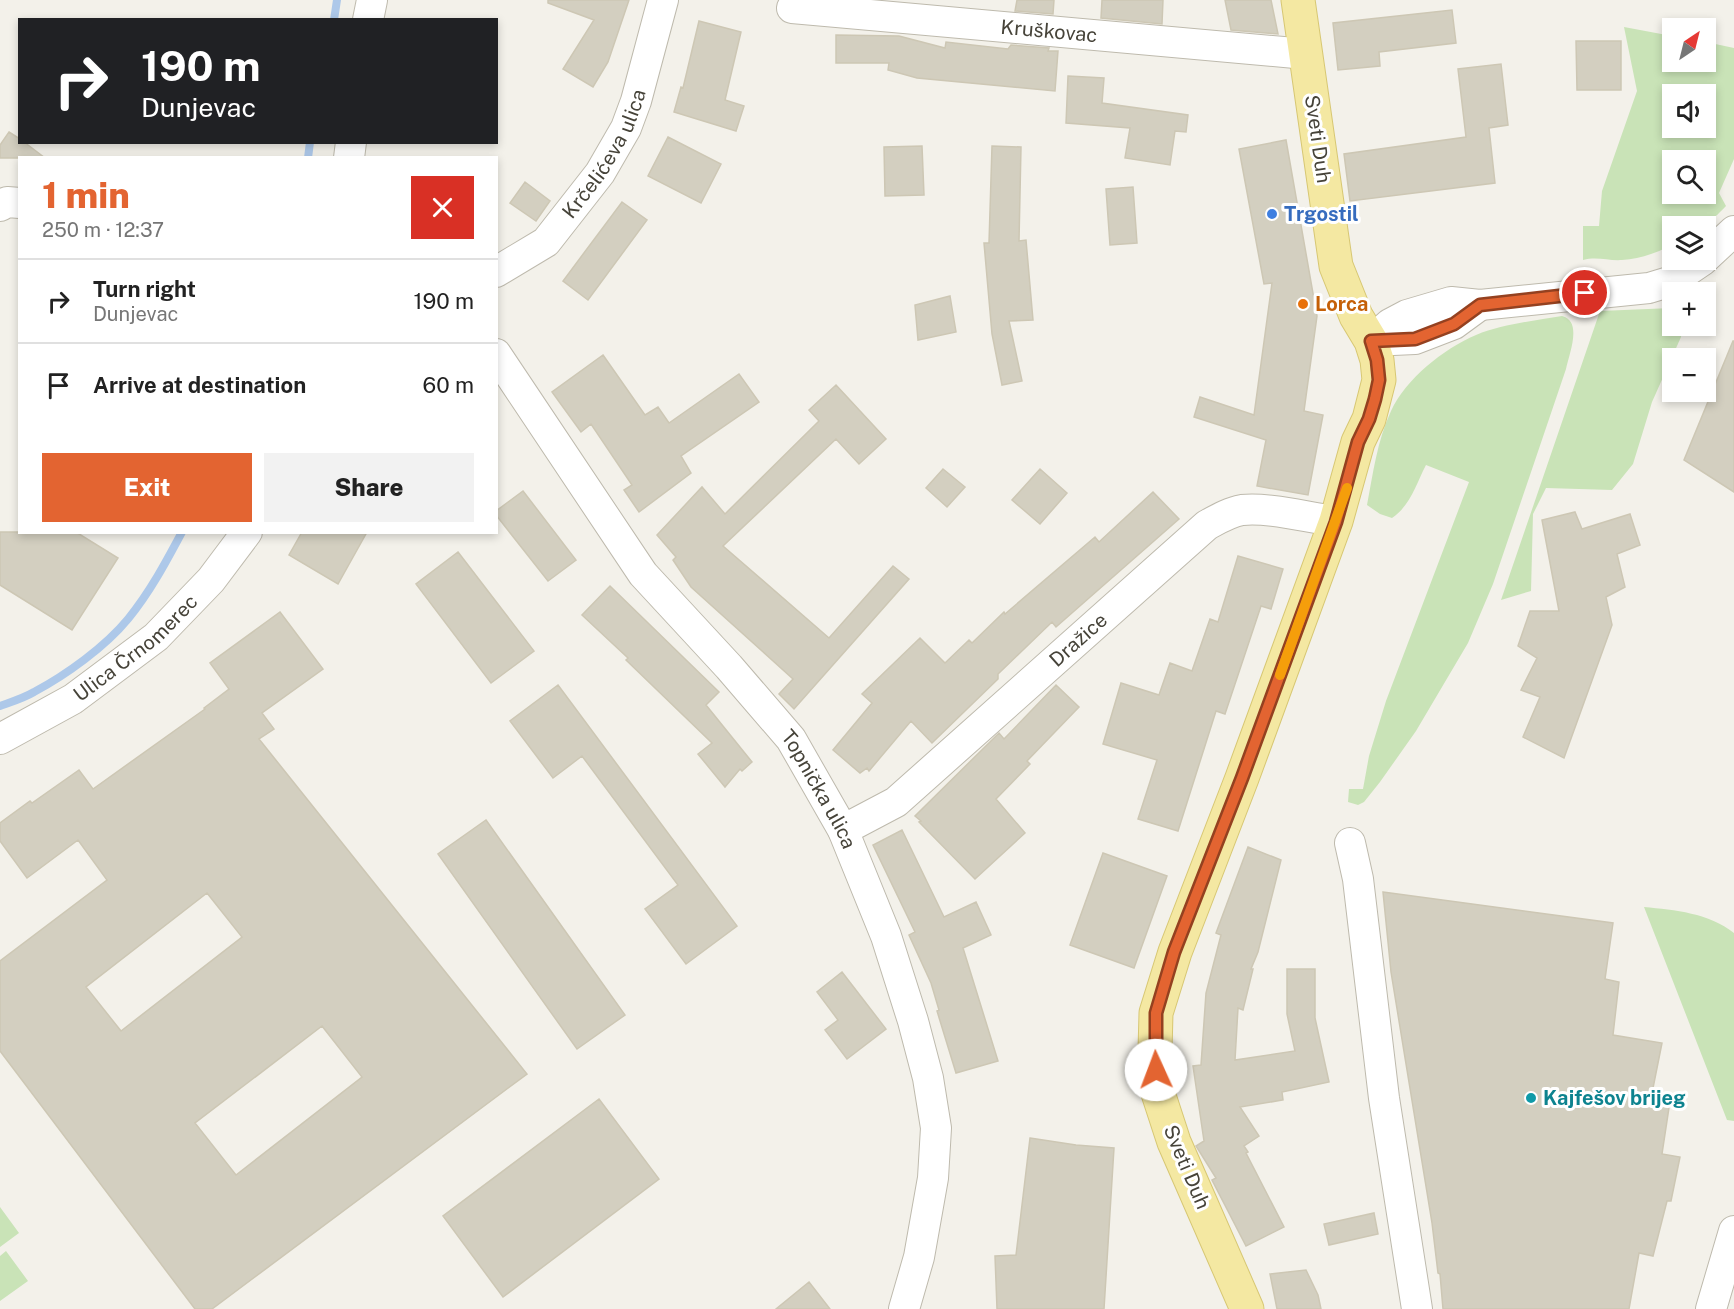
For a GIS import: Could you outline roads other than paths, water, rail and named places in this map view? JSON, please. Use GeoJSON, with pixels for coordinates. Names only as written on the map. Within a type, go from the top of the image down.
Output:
{"type":"FeatureCollection","features":[{"type":"Feature","properties":{"kind":"main road","name":"Sveti Duh"},"geometry":{"type":"LineString","coordinates":[[1247,1309],[1174,1142],[1157,1090],[1156,1013],[1174,952],[1242,778],[1336,522],[1358,442],[1352,417],[1353,396],[1357,377],[1371,341],[1356,316],[1336,266],[1298,0]]}},
{"type":"Feature","properties":{"kind":"street"},"geometry":{"type":"LineString","coordinates":[[368,18],[372,0]]}},
{"type":"Feature","properties":{"kind":"street","name":"Krčelićeva ulica"},"geometry":{"type":"LineString","coordinates":[[498,271],[546,243],[600,173],[626,128],[636,101],[663,0]]}},
{"type":"Feature","properties":{"kind":"street","name":"Kruškovac"},"geometry":{"type":"LineString","coordinates":[[792,8],[1306,54]]}},
{"type":"Feature","properties":{"kind":"street"},"geometry":{"type":"LineString","coordinates":[[0,206],[7,202],[18,202]]}},
{"type":"Feature","properties":{"kind":"street"},"geometry":{"type":"LineString","coordinates":[[1716,247],[1734,231]]}},
{"type":"Feature","properties":{"kind":"street"},"geometry":{"type":"LineString","coordinates":[[1371,341],[1390,324],[1407,315],[1451,302],[1480,305],[1649,288],[1672,281],[1687,270]]}},
{"type":"Feature","properties":{"kind":"street","name":"Topnička ulica"},"geometry":{"type":"LineString","coordinates":[[498,357],[643,574],[729,667],[791,739],[843,830],[886,936],[914,1025],[928,1078],[936,1128],[933,1178],[919,1257],[904,1309]]}},
{"type":"Feature","properties":{"kind":"street","name":"Dražice"},"geometry":{"type":"LineString","coordinates":[[843,830],[896,802],[1207,525],[1243,510],[1274,512],[1336,522]]}},
{"type":"Feature","properties":{"kind":"street","name":"Ulica Črnomerec"},"geometry":{"type":"LineString","coordinates":[[0,739],[73,699],[156,637],[211,580],[246,534]]}},
{"type":"Feature","properties":{"kind":"street"},"geometry":{"type":"LineString","coordinates":[[1350,843],[1358,879],[1384,1098],[1417,1309]]}},
{"type":"Feature","properties":{"kind":"street"},"geometry":{"type":"LineString","coordinates":[[1711,1309],[1734,1231]]}},
{"type":"Feature","properties":{"kind":"waterway"},"geometry":{"type":"LineString","coordinates":[[334,18],[337,0]]}},
{"type":"Feature","properties":{"kind":"waterway"},"geometry":{"type":"LineString","coordinates":[[308,156],[310,144]]}},
{"type":"Feature","properties":{"kind":"waterway"},"geometry":{"type":"LineString","coordinates":[[0,706],[46,685],[72,669],[108,640],[128,619],[143,598],[181,534]]}},
{"type":"Feature","properties":{"kind":"place","name":"Trgostil"},"geometry":{"type":"Point","coordinates":[1272,214]}},
{"type":"Feature","properties":{"kind":"place","name":"Lorca"},"geometry":{"type":"Point","coordinates":[1303,304]}},
{"type":"Feature","properties":{"kind":"place","name":"Kajfešov brijeg"},"geometry":{"type":"Point","coordinates":[1531,1098]}}]}
